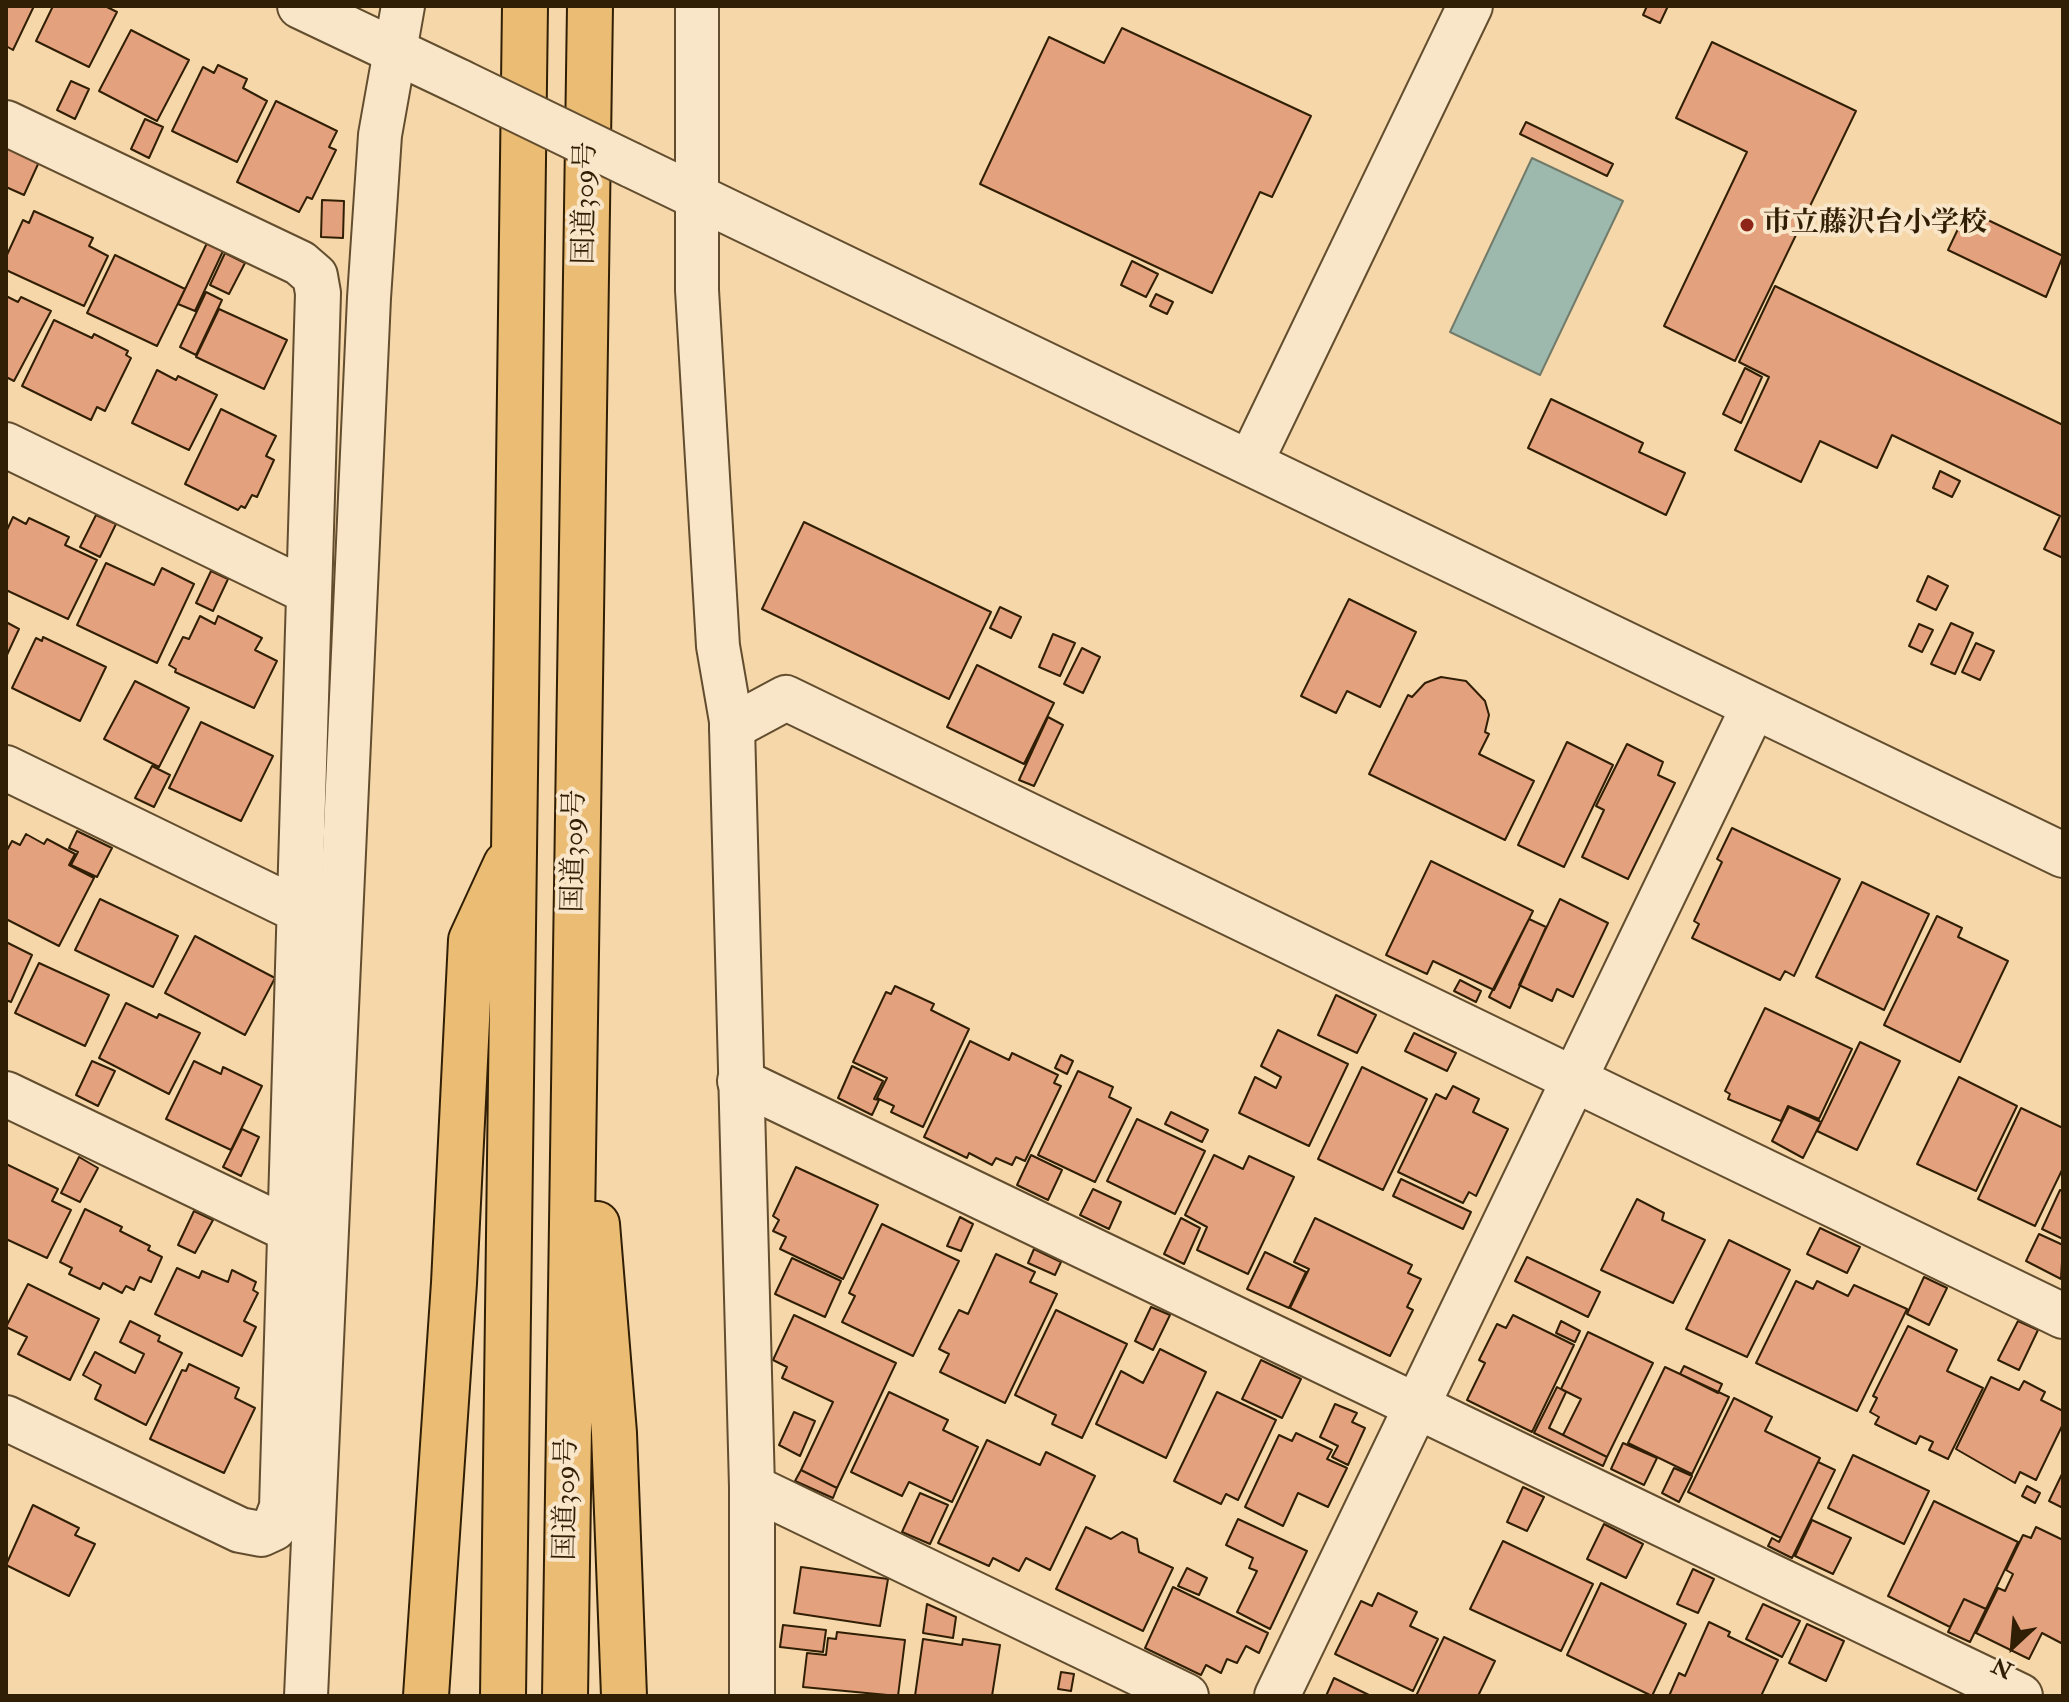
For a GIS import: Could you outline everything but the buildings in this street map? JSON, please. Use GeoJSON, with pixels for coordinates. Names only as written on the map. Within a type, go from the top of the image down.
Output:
{"type":"FeatureCollection","features":[{"type":"Feature","properties":{"kind":"highway"},"geometry":{"type":"LineString","coordinates":[[503,1696],[525,6]]}},
{"type":"Feature","properties":{"kind":"highway","name":"国道309号"},"geometry":{"type":"LineString","coordinates":[[565,1696],[590,6]]}},
{"type":"Feature","properties":{"kind":"highway"},"geometry":{"type":"LineString","coordinates":[[426,1696],[454,1283],[471,940],[514,847]]}},
{"type":"Feature","properties":{"kind":"highway"},"geometry":{"type":"LineString","coordinates":[[575,935],[614,1433],[624,1696]]}},
{"type":"Feature","properties":{"kind":"street"},"geometry":{"type":"LineString","coordinates":[[300,6],[2063,855]]}},
{"type":"Feature","properties":{"kind":"street"},"geometry":{"type":"LineString","coordinates":[[306,1696],[369,298],[380,135],[403,6]]}},
{"type":"Feature","properties":{"kind":"street"},"geometry":{"type":"LineString","coordinates":[[697,6],[697,290],[718,646],[732,727],[752,1487],[752,1696]]}},
{"type":"Feature","properties":{"kind":"street"},"geometry":{"type":"LineString","coordinates":[[1250,463],[1470,6]]}},
{"type":"Feature","properties":{"kind":"street"},"geometry":{"type":"LineString","coordinates":[[6,123],[300,263],[315,276],[318,293],[285,1491],[274,1528],[261,1534],[240,1530],[6,1418]]}},
{"type":"Feature","properties":{"kind":"street"},"geometry":{"type":"LineString","coordinates":[[6,445],[309,592]]}},
{"type":"Feature","properties":{"kind":"street"},"geometry":{"type":"LineString","coordinates":[[732,727],[786,698],[2063,1316]]}},
{"type":"Feature","properties":{"kind":"street"},"geometry":{"type":"LineString","coordinates":[[1277,1696],[1754,706]]}},
{"type":"Feature","properties":{"kind":"street"},"geometry":{"type":"LineString","coordinates":[[6,768],[300,911]]}},
{"type":"Feature","properties":{"kind":"street"},"geometry":{"type":"LineString","coordinates":[[740,1081],[2020,1696]]}},
{"type":"Feature","properties":{"kind":"street"},"geometry":{"type":"LineString","coordinates":[[6,1094],[290,1230]]}},
{"type":"Feature","properties":{"kind":"street"},"geometry":{"type":"LineString","coordinates":[[752,1487],[1186,1696]]}},
{"type":"Feature","properties":{"kind":"shaded area"},"geometry":{"type":"Polygon","coordinates":[[[1532,158],[1623,201],[1540,375],[1450,332],[1532,158]]]}},
{"type":"Feature","properties":{"kind":"place","name":"市立藤沢台小学校"},"geometry":{"type":"Point","coordinates":[1747,225]}}]}
